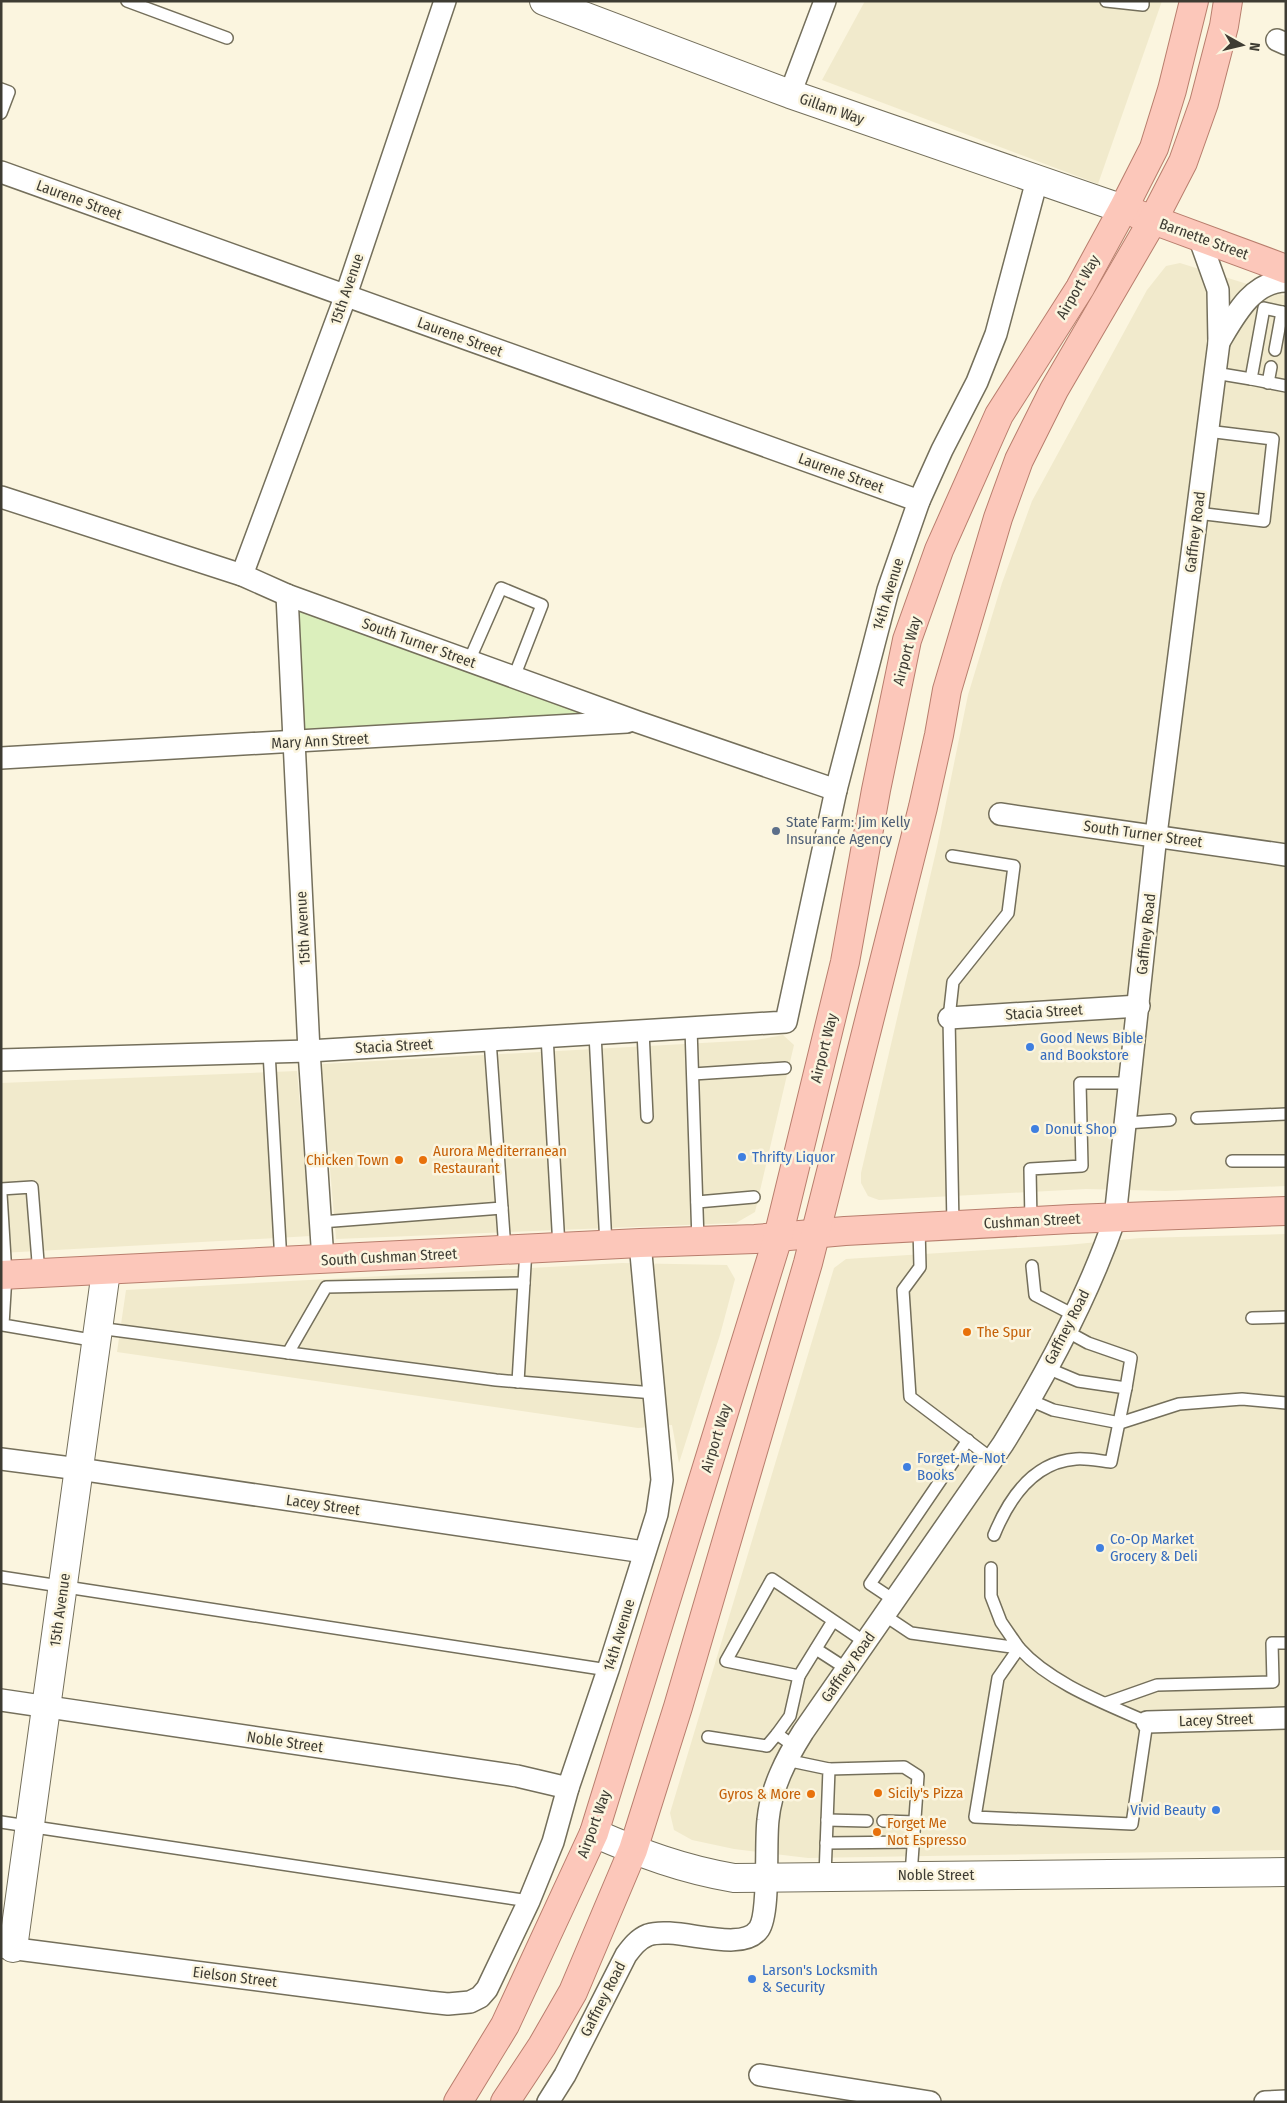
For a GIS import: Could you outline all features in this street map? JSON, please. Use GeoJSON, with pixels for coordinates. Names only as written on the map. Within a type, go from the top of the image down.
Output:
{"type":"FeatureCollection","features":[{"type":"Feature","properties":{"kind":"main road","name":"Airport Way"},"geometry":{"type":"LineString","coordinates":[[458,2102],[505,2025],[594,1833],[778,1237],[845,962],[876,790],[907,640],[939,550],[999,415],[1080,288],[1154,148],[1172,90],[1194,1]]}},
{"type":"Feature","properties":{"kind":"main road","name":"Airport Way"},"geometry":{"type":"LineString","coordinates":[[505,2102],[542,2046],[573,1992],[633,1850],[678,1707],[815,1234],[923,807],[947,690],[998,518],[1019,460],[1054,390],[1153,220],[1183,162],[1204,103],[1224,26],[1228,1]]}},
{"type":"Feature","properties":{"kind":"main road","name":"Barnette Street"},"geometry":{"type":"LineString","coordinates":[[1123,209],[1286,269]]}},
{"type":"Feature","properties":{"kind":"main road","name":"Cushman Street"},"geometry":{"type":"LineString","coordinates":[[778,1237],[1031,1221],[1286,1211]]}},
{"type":"Feature","properties":{"kind":"main road","name":"South Cushman Street"},"geometry":{"type":"LineString","coordinates":[[4,1275],[281,1262],[325,1274],[516,1250],[778,1237]]}},
{"type":"Feature","properties":{"kind":"street","name":"15th Avenue"},"geometry":{"type":"LineString","coordinates":[[242,575],[346,295],[445,1]]}},
{"type":"Feature","properties":{"kind":"street","name":"Gillam Way"},"geometry":{"type":"LineString","coordinates":[[544,1],[790,94],[1123,209]]}},
{"type":"Feature","properties":{"kind":"street"},"geometry":{"type":"LineString","coordinates":[[790,94],[825,1]]}},
{"type":"Feature","properties":{"kind":"street","name":"Laurene Street"},"geometry":{"type":"LineString","coordinates":[[1,172],[919,501]]}},
{"type":"Feature","properties":{"kind":"street","name":"14th Avenue"},"geometry":{"type":"LineString","coordinates":[[786,1022],[836,790],[888,590],[919,501],[942,450],[977,382],[996,334],[1037,180]]}},
{"type":"Feature","properties":{"kind":"street","name":"Gaffney Road"},"geometry":{"type":"LineString","coordinates":[[548,2102],[634,1944],[646,1936],[657,1933],[725,1940],[745,1939],[758,1930],[764,1915],[768,1818],[790,1753],[992,1459],[1030,1400],[1070,1323],[1107,1243],[1115,1218],[1156,835],[1219,342],[1218,290],[1199,237]]}},
{"type":"Feature","properties":{"kind":"street","name":"Gaffney Road"},"geometry":{"type":"LineString","coordinates":[[1219,342],[1248,298],[1277,281],[1286,281]]}},
{"type":"Feature","properties":{"kind":"street","name":"South Turner Street"},"geometry":{"type":"LineString","coordinates":[[1,497],[242,575],[287,595],[469,661],[638,722],[836,790]]}},
{"type":"Feature","properties":{"kind":"street","name":"15th Avenue"},"geometry":{"type":"LineString","coordinates":[[287,595],[309,1051],[325,1274]]}},
{"type":"Feature","properties":{"kind":"street","name":"Mary Ann Street"},"geometry":{"type":"LineString","coordinates":[[1,758],[295,743],[638,722]]}},
{"type":"Feature","properties":{"kind":"street","name":"South Turner Street"},"geometry":{"type":"LineString","coordinates":[[1000,814],[1286,855]]}},
{"type":"Feature","properties":{"kind":"street","name":"Stacia Street"},"geometry":{"type":"LineString","coordinates":[[949,1018],[1139,1006]]}},
{"type":"Feature","properties":{"kind":"street","name":"Stacia Street"},"geometry":{"type":"LineString","coordinates":[[1,1060],[309,1051],[786,1022]]}},
{"type":"Feature","properties":{"kind":"street","name":"14th Avenue"},"geometry":{"type":"LineString","coordinates":[[470,2002],[480,1997],[487,1988],[529,1901],[554,1842],[568,1788],[608,1670],[657,1514],[662,1480],[640,1243]]}},
{"type":"Feature","properties":{"kind":"street","name":"15th Avenue"},"geometry":{"type":"LineString","coordinates":[[7,1947],[30,1826],[106,1271]]}},
{"type":"Feature","properties":{"kind":"street","name":"Lacey Street"},"geometry":{"type":"LineString","coordinates":[[1,1459],[644,1552]]}},
{"type":"Feature","properties":{"kind":"street","name":"Noble Street"},"geometry":{"type":"LineString","coordinates":[[1,1700],[517,1776],[568,1788]]}},
{"type":"Feature","properties":{"kind":"street","name":"Lacey Street"},"geometry":{"type":"LineString","coordinates":[[1147,1722],[1286,1718]]}},
{"type":"Feature","properties":{"kind":"street","name":"Noble Street"},"geometry":{"type":"LineString","coordinates":[[594,1833],[660,1861],[734,1878],[1286,1872]]}},
{"type":"Feature","properties":{"kind":"street","name":"Eielson Street"},"geometry":{"type":"LineString","coordinates":[[7,1947],[430,2002],[448,2004],[470,2002]]}},
{"type":"Feature","properties":{"kind":"street"},"geometry":{"type":"LineString","coordinates":[[760,2075],[930,2102]]}},
{"type":"Feature","properties":{"kind":"street"},"geometry":{"type":"LineString","coordinates":[[1264,2102],[1286,2101]]}},
{"type":"Feature","properties":{"kind":"lane"},"geometry":{"type":"LineString","coordinates":[[127,1],[227,38]]}},
{"type":"Feature","properties":{"kind":"lane"},"geometry":{"type":"LineString","coordinates":[[1106,1],[1143,5],[1143,1]]}},
{"type":"Feature","properties":{"kind":"lane"},"geometry":{"type":"LineString","coordinates":[[1,89],[9,92],[1,113]]}},
{"type":"Feature","properties":{"kind":"lane"},"geometry":{"type":"LineString","coordinates":[[1251,379],[1264,308],[1284,313],[1275,350]]}},
{"type":"Feature","properties":{"kind":"lane"},"geometry":{"type":"LineString","coordinates":[[1268,383],[1271,367]]}},
{"type":"Feature","properties":{"kind":"lane"},"geometry":{"type":"LineString","coordinates":[[1215,373],[1286,386]]}},
{"type":"Feature","properties":{"kind":"lane"},"geometry":{"type":"LineString","coordinates":[[1197,513],[1264,521],[1273,440],[1207,432]]}},
{"type":"Feature","properties":{"kind":"lane"},"geometry":{"type":"LineString","coordinates":[[469,661],[502,588],[542,605],[514,677]]}},
{"type":"Feature","properties":{"kind":"lane"},"geometry":{"type":"LineString","coordinates":[[952,856],[1014,866],[1008,913],[953,982],[949,1018],[953,1225]]}},
{"type":"Feature","properties":{"kind":"lane"},"geometry":{"type":"LineString","coordinates":[[691,1028],[698,1241]]}},
{"type":"Feature","properties":{"kind":"lane"},"geometry":{"type":"LineString","coordinates":[[643,1031],[647,1117]]}},
{"type":"Feature","properties":{"kind":"lane"},"geometry":{"type":"LineString","coordinates":[[595,1034],[606,1245]]}},
{"type":"Feature","properties":{"kind":"lane"},"geometry":{"type":"LineString","coordinates":[[547,1036],[559,1247]]}},
{"type":"Feature","properties":{"kind":"lane"},"geometry":{"type":"LineString","coordinates":[[490,1040],[502,1208],[516,1250],[524,1283],[518,1382]]}},
{"type":"Feature","properties":{"kind":"lane"},"geometry":{"type":"LineString","coordinates":[[269,1052],[281,1262]]}},
{"type":"Feature","properties":{"kind":"lane"},"geometry":{"type":"LineString","coordinates":[[693,1074],[785,1068]]}},
{"type":"Feature","properties":{"kind":"lane"},"geometry":{"type":"LineString","coordinates":[[1031,1221],[1030,1169],[1082,1166],[1080,1083],[1130,1083]]}},
{"type":"Feature","properties":{"kind":"lane"},"geometry":{"type":"LineString","coordinates":[[1197,1118],[1286,1114]]}},
{"type":"Feature","properties":{"kind":"lane"},"geometry":{"type":"LineString","coordinates":[[1126,1123],[1170,1120]]}},
{"type":"Feature","properties":{"kind":"lane"},"geometry":{"type":"LineString","coordinates":[[1232,1161],[1286,1161]]}},
{"type":"Feature","properties":{"kind":"lane"},"geometry":{"type":"LineString","coordinates":[[1,1189],[32,1187],[38,1274]]}},
{"type":"Feature","properties":{"kind":"lane"},"geometry":{"type":"LineString","coordinates":[[1,1194],[4,1275],[3,1326],[288,1353],[518,1382],[654,1393]]}},
{"type":"Feature","properties":{"kind":"lane"},"geometry":{"type":"LineString","coordinates":[[697,1202],[754,1197]]}},
{"type":"Feature","properties":{"kind":"lane"},"geometry":{"type":"LineString","coordinates":[[321,1222],[502,1208]]}},
{"type":"Feature","properties":{"kind":"lane"},"geometry":{"type":"LineString","coordinates":[[919,1227],[920,1267],[903,1290],[910,1397],[992,1459]]}},
{"type":"Feature","properties":{"kind":"lane"},"geometry":{"type":"LineString","coordinates":[[994,1534],[1004,1512],[1018,1492],[1034,1475],[1054,1463],[1077,1459],[1111,1462],[1132,1358],[1088,1343],[1070,1323],[1036,1295],[1032,1266]]}},
{"type":"Feature","properties":{"kind":"lane"},"geometry":{"type":"LineString","coordinates":[[288,1353],[325,1274],[524,1283]]}},
{"type":"Feature","properties":{"kind":"lane"},"geometry":{"type":"LineString","coordinates":[[1252,1318],[1286,1317]]}},
{"type":"Feature","properties":{"kind":"lane"},"geometry":{"type":"LineString","coordinates":[[1046,1368],[1078,1381],[1126,1388]]}},
{"type":"Feature","properties":{"kind":"lane"},"geometry":{"type":"LineString","coordinates":[[1030,1400],[1053,1410],[1120,1423],[1179,1404],[1242,1399],[1286,1403]]}},
{"type":"Feature","properties":{"kind":"lane"},"geometry":{"type":"LineString","coordinates":[[968,1440],[870,1584],[911,1633],[1018,1648]]}},
{"type":"Feature","properties":{"kind":"lane"},"geometry":{"type":"LineString","coordinates":[[991,1568],[991,1596],[1001,1622],[1018,1648],[1032,1663],[1106,1703],[1147,1722],[1132,1824],[975,1817],[998,1678],[1018,1648]]}},
{"type":"Feature","properties":{"kind":"lane"},"geometry":{"type":"LineString","coordinates":[[1,1577],[608,1670]]}},
{"type":"Feature","properties":{"kind":"lane"},"geometry":{"type":"LineString","coordinates":[[799,1676],[726,1661],[772,1579],[865,1642]]}},
{"type":"Feature","properties":{"kind":"lane"},"geometry":{"type":"LineString","coordinates":[[708,1737],[767,1746],[790,1716],[799,1676],[833,1621]]}},
{"type":"Feature","properties":{"kind":"lane"},"geometry":{"type":"LineString","coordinates":[[1106,1703],[1157,1686],[1273,1682],[1272,1643],[1286,1643]]}},
{"type":"Feature","properties":{"kind":"lane"},"geometry":{"type":"LineString","coordinates":[[816,1648],[847,1669]]}},
{"type":"Feature","properties":{"kind":"lane"},"geometry":{"type":"LineString","coordinates":[[777,1734],[790,1753],[829,1770],[904,1767],[918,1776],[911,1875]]}},
{"type":"Feature","properties":{"kind":"lane"},"geometry":{"type":"LineString","coordinates":[[826,1876],[829,1770]]}},
{"type":"Feature","properties":{"kind":"lane"},"geometry":{"type":"LineString","coordinates":[[827,1820],[867,1821]]}},
{"type":"Feature","properties":{"kind":"lane"},"geometry":{"type":"LineString","coordinates":[[883,1821],[916,1822]]}},
{"type":"Feature","properties":{"kind":"lane"},"geometry":{"type":"LineString","coordinates":[[1,1822],[529,1901]]}},
{"type":"Feature","properties":{"kind":"lane"},"geometry":{"type":"LineString","coordinates":[[826,1843],[914,1842]]}},
{"type":"Feature","properties":{"kind":"shaded area"},"geometry":{"type":"Polygon","coordinates":[[[865,1],[1162,1],[1098,184],[822,80],[865,1]]]}},
{"type":"Feature","properties":{"kind":"shaded area"},"geometry":{"type":"Polygon","coordinates":[[[1180,263],[1286,296],[1286,1186],[1166,1191],[1086,1189],[879,1200],[868,1196],[861,1183],[861,1173],[937,847],[968,695],[1002,583],[1032,501],[1147,290],[1166,266],[1180,263]]]}},
{"type":"Feature","properties":{"kind":"shaded area"},"geometry":{"type":"Polygon","coordinates":[[[783,1035],[794,1045],[755,1212],[736,1223],[336,1239],[321,1064],[756,1040],[783,1035]]]}},
{"type":"Feature","properties":{"kind":"shaded area"},"geometry":{"type":"Polygon","coordinates":[[[297,1071],[311,1236],[1,1253],[1,1083],[297,1071]]]}},
{"type":"Feature","properties":{"kind":"shaded area"},"geometry":{"type":"Polygon","coordinates":[[[1286,1234],[1286,1850],[808,1858],[734,1849],[692,1840],[674,1830],[670,1813],[834,1268],[846,1259],[1067,1245],[1140,1238],[1286,1234]]]}},
{"type":"Feature","properties":{"kind":"shaded area"},"geometry":{"type":"Polygon","coordinates":[[[622,1263],[727,1265],[735,1279],[720,1335],[679,1463],[672,1425],[638,1428],[117,1352],[126,1290],[622,1263]]]}},
{"type":"Feature","properties":{"kind":"green space"},"geometry":{"type":"Polygon","coordinates":[[[287,595],[638,722],[295,743],[287,595]]]}},
{"type":"Feature","properties":{"kind":"place","name":"State Farm: Jim Kelly Insurance Agency"},"geometry":{"type":"Point","coordinates":[776,831]}},
{"type":"Feature","properties":{"kind":"place","name":"Good News Bible and Bookstore"},"geometry":{"type":"Point","coordinates":[1030,1047]}},
{"type":"Feature","properties":{"kind":"place","name":"Donut Shop"},"geometry":{"type":"Point","coordinates":[1035,1129]}},
{"type":"Feature","properties":{"kind":"place","name":"Thrifty Liquor"},"geometry":{"type":"Point","coordinates":[742,1157]}},
{"type":"Feature","properties":{"kind":"place","name":"Chicken Town"},"geometry":{"type":"Point","coordinates":[399,1160]}},
{"type":"Feature","properties":{"kind":"place","name":"Aurora Mediterranean Restaurant"},"geometry":{"type":"Point","coordinates":[423,1160]}},
{"type":"Feature","properties":{"kind":"place","name":"The Spur"},"geometry":{"type":"Point","coordinates":[967,1332]}},
{"type":"Feature","properties":{"kind":"place","name":"Forget-Me-Not Books"},"geometry":{"type":"Point","coordinates":[907,1467]}},
{"type":"Feature","properties":{"kind":"place","name":"Co-Op Market Grocery & Deli"},"geometry":{"type":"Point","coordinates":[1100,1548]}},
{"type":"Feature","properties":{"kind":"place","name":"Sicily's Pizza"},"geometry":{"type":"Point","coordinates":[878,1793]}},
{"type":"Feature","properties":{"kind":"place","name":"Gyros & More"},"geometry":{"type":"Point","coordinates":[811,1794]}},
{"type":"Feature","properties":{"kind":"place","name":"Vivid Beauty"},"geometry":{"type":"Point","coordinates":[1216,1810]}},
{"type":"Feature","properties":{"kind":"place","name":"Forget Me Not Espresso"},"geometry":{"type":"Point","coordinates":[877,1832]}},
{"type":"Feature","properties":{"kind":"place","name":"Larson's Locksmith & Security"},"geometry":{"type":"Point","coordinates":[752,1979]}}]}
